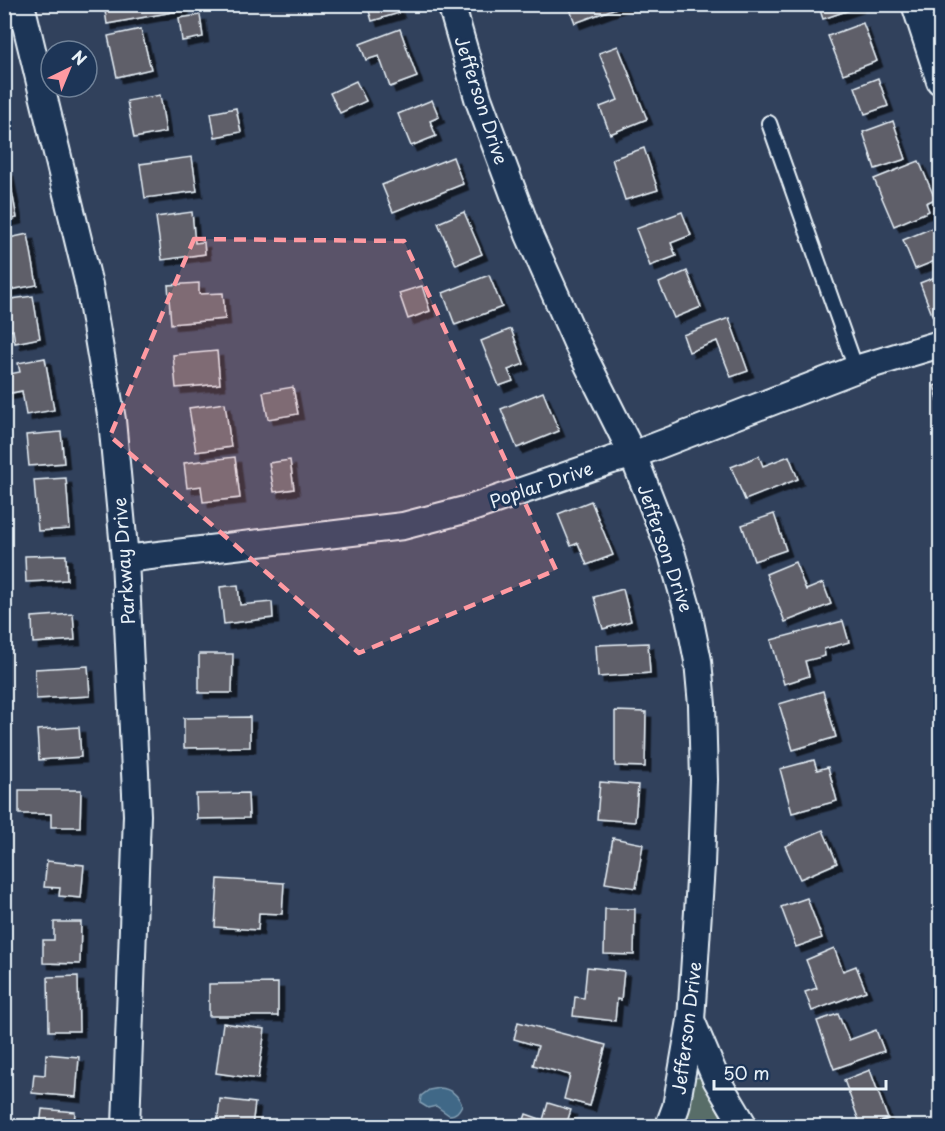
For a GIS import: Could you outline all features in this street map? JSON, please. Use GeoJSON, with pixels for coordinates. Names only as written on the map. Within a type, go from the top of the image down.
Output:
{"type":"FeatureCollection","features":[{"type":"Feature","properties":{"kind":"street","name":"Parkway Drive"},"geometry":{"type":"LineString","coordinates":[[21,4],[89,285],[112,420],[125,559],[137,815],[126,1126]]}},
{"type":"Feature","properties":{"kind":"street","name":"Jefferson Drive"},"geometry":{"type":"LineString","coordinates":[[451,4],[478,98],[529,235],[577,344],[633,455],[672,555],[699,661],[704,780],[701,865],[691,1020],[676,1107],[669,1126]]}},
{"type":"Feature","properties":{"kind":"street"},"geometry":{"type":"LineString","coordinates":[[915,4],[940,81]]}},
{"type":"Feature","properties":{"kind":"street","name":"Poplar Drive"},"geometry":{"type":"LineString","coordinates":[[125,559],[403,526],[472,508],[612,460],[633,455],[856,369],[940,344]]}},
{"type":"Feature","properties":{"kind":"street"},"geometry":{"type":"LineString","coordinates":[[691,1020],[716,1079],[744,1126]]}},
{"type":"Feature","properties":{"kind":"lane"},"geometry":{"type":"LineString","coordinates":[[769,123],[856,369]]}},
{"type":"Feature","properties":{"kind":"highlighted area"},"geometry":{"type":"Polygon","coordinates":[[[194,239],[404,241],[556,570],[359,653],[110,436],[194,239]]]}},
{"type":"Feature","properties":{"kind":"green space"},"geometry":{"type":"Polygon","coordinates":[[[701,1077],[728,1126],[685,1126],[695,1078],[701,1077]]]}},
{"type":"Feature","properties":{"kind":"water"},"geometry":{"type":"Polygon","coordinates":[[[440,1088],[456,1095],[462,1105],[458,1111],[449,1115],[436,1106],[428,1108],[420,1103],[421,1096],[429,1090],[440,1088]]]}},
{"type":"Feature","properties":{"kind":"building"},"geometry":{"type":"Polygon","coordinates":[[[104,4],[182,4],[184,10],[107,24],[104,4]]]}},
{"type":"Feature","properties":{"kind":"building"},"geometry":{"type":"Polygon","coordinates":[[[367,4],[396,4],[399,13],[372,21],[367,4]]]}},
{"type":"Feature","properties":{"kind":"building"},"geometry":{"type":"Polygon","coordinates":[[[568,4],[627,4],[575,23],[568,4]]]}},
{"type":"Feature","properties":{"kind":"building"},"geometry":{"type":"Polygon","coordinates":[[[818,4],[857,4],[858,7],[823,19],[818,4]]]}},
{"type":"Feature","properties":{"kind":"building"},"geometry":{"type":"Polygon","coordinates":[[[200,15],[203,37],[182,41],[179,18],[200,15]]]}},
{"type":"Feature","properties":{"kind":"building"},"geometry":{"type":"Polygon","coordinates":[[[863,23],[877,61],[843,74],[828,36],[863,23]]]}},
{"type":"Feature","properties":{"kind":"building"},"geometry":{"type":"Polygon","coordinates":[[[141,29],[151,69],[117,77],[108,36],[141,29]]]}},
{"type":"Feature","properties":{"kind":"building"},"geometry":{"type":"Polygon","coordinates":[[[400,29],[417,77],[390,87],[379,56],[366,60],[360,44],[400,29]]]}},
{"type":"Feature","properties":{"kind":"building"},"geometry":{"type":"Polygon","coordinates":[[[618,46],[647,119],[610,134],[600,107],[618,100],[599,53],[618,46]]]}},
{"type":"Feature","properties":{"kind":"building"},"geometry":{"type":"Polygon","coordinates":[[[878,78],[888,106],[865,114],[855,87],[878,78]]]}},
{"type":"Feature","properties":{"kind":"building"},"geometry":{"type":"Polygon","coordinates":[[[356,81],[366,101],[340,113],[330,93],[356,81]]]}},
{"type":"Feature","properties":{"kind":"building"},"geometry":{"type":"Polygon","coordinates":[[[160,95],[166,132],[134,138],[127,101],[160,95]]]}},
{"type":"Feature","properties":{"kind":"building"},"geometry":{"type":"Polygon","coordinates":[[[432,100],[439,117],[430,121],[436,136],[411,146],[398,114],[432,100]]]}},
{"type":"Feature","properties":{"kind":"building"},"geometry":{"type":"Polygon","coordinates":[[[236,108],[241,132],[215,137],[211,113],[236,108]]]}},
{"type":"Feature","properties":{"kind":"building"},"geometry":{"type":"Polygon","coordinates":[[[893,121],[906,159],[875,169],[863,132],[893,121]]]}},
{"type":"Feature","properties":{"kind":"building"},"geometry":{"type":"Polygon","coordinates":[[[644,148],[658,190],[625,200],[612,159],[644,148]]]}},
{"type":"Feature","properties":{"kind":"building"},"geometry":{"type":"Polygon","coordinates":[[[192,157],[197,191],[145,198],[140,164],[192,157]]]}},
{"type":"Feature","properties":{"kind":"building"},"geometry":{"type":"Polygon","coordinates":[[[453,157],[463,184],[393,212],[382,185],[453,157]]]}},
{"type":"Feature","properties":{"kind":"building"},"geometry":{"type":"Polygon","coordinates":[[[919,161],[935,199],[926,203],[929,211],[894,226],[874,179],[919,161]]]}},
{"type":"Feature","properties":{"kind":"building"},"geometry":{"type":"Polygon","coordinates":[[[4,171],[8,171],[17,218],[4,221],[4,171]]]}},
{"type":"Feature","properties":{"kind":"building"},"geometry":{"type":"Polygon","coordinates":[[[192,212],[195,243],[204,242],[205,254],[162,260],[156,217],[192,212]]]}},
{"type":"Feature","properties":{"kind":"building"},"geometry":{"type":"Polygon","coordinates":[[[464,212],[482,254],[456,265],[438,223],[464,212]]]}},
{"type":"Feature","properties":{"kind":"building"},"geometry":{"type":"Polygon","coordinates":[[[682,212],[691,235],[671,243],[676,256],[650,266],[636,229],[682,212]]]}},
{"type":"Feature","properties":{"kind":"building"},"geometry":{"type":"Polygon","coordinates":[[[932,228],[940,248],[940,259],[915,269],[903,240],[932,228]]]}},
{"type":"Feature","properties":{"kind":"building"},"geometry":{"type":"Polygon","coordinates":[[[28,234],[37,285],[4,291],[4,239],[28,234]]]}},
{"type":"Feature","properties":{"kind":"building"},"geometry":{"type":"Polygon","coordinates":[[[687,271],[701,307],[674,318],[659,283],[687,271]]]}},
{"type":"Feature","properties":{"kind":"building"},"geometry":{"type":"Polygon","coordinates":[[[489,275],[502,307],[455,325],[443,293],[489,275]]]}},
{"type":"Feature","properties":{"kind":"building"},"geometry":{"type":"Polygon","coordinates":[[[940,275],[940,315],[933,317],[920,283],[940,275]]]}},
{"type":"Feature","properties":{"kind":"building"},"geometry":{"type":"Polygon","coordinates":[[[199,283],[199,294],[223,293],[225,319],[171,324],[168,285],[199,283]]]}},
{"type":"Feature","properties":{"kind":"building"},"geometry":{"type":"Polygon","coordinates":[[[422,286],[430,311],[408,319],[399,293],[422,286]]]}},
{"type":"Feature","properties":{"kind":"building"},"geometry":{"type":"Polygon","coordinates":[[[33,296],[40,338],[15,343],[13,330],[4,332],[4,300],[33,296]]]}},
{"type":"Feature","properties":{"kind":"building"},"geometry":{"type":"Polygon","coordinates":[[[729,318],[748,371],[731,377],[717,341],[689,352],[683,335],[729,318]]]}},
{"type":"Feature","properties":{"kind":"building"},"geometry":{"type":"Polygon","coordinates":[[[511,329],[524,364],[508,370],[513,381],[499,386],[481,341],[511,329]]]}},
{"type":"Feature","properties":{"kind":"building"},"geometry":{"type":"Polygon","coordinates":[[[217,351],[220,384],[176,388],[173,355],[217,351]]]}},
{"type":"Feature","properties":{"kind":"building"},"geometry":{"type":"Polygon","coordinates":[[[45,358],[54,410],[26,415],[22,391],[6,394],[4,375],[20,372],[18,363],[45,358]]]}},
{"type":"Feature","properties":{"kind":"building"},"geometry":{"type":"Polygon","coordinates":[[[940,384],[940,406],[934,386],[940,384]]]}},
{"type":"Feature","properties":{"kind":"building"},"geometry":{"type":"Polygon","coordinates":[[[293,387],[298,414],[268,419],[263,392],[293,387]]]}},
{"type":"Feature","properties":{"kind":"building"},"geometry":{"type":"Polygon","coordinates":[[[543,392],[559,431],[517,448],[501,409],[543,392]]]}},
{"type":"Feature","properties":{"kind":"building"},"geometry":{"type":"Polygon","coordinates":[[[225,403],[231,447],[196,452],[189,408],[225,403]]]}},
{"type":"Feature","properties":{"kind":"building"},"geometry":{"type":"Polygon","coordinates":[[[61,432],[64,463],[29,466],[26,435],[61,432]]]}},
{"type":"Feature","properties":{"kind":"building"},"geometry":{"type":"Polygon","coordinates":[[[759,456],[763,466],[789,456],[798,479],[745,500],[731,467],[759,456]]]}},
{"type":"Feature","properties":{"kind":"building"},"geometry":{"type":"Polygon","coordinates":[[[235,457],[240,498],[203,502],[201,486],[187,488],[184,463],[235,457]]]}},
{"type":"Feature","properties":{"kind":"building"},"geometry":{"type":"Polygon","coordinates":[[[290,460],[294,489],[274,492],[269,463],[290,460]]]}},
{"type":"Feature","properties":{"kind":"building"},"geometry":{"type":"Polygon","coordinates":[[[66,478],[70,529],[38,531],[34,480],[66,478]]]}},
{"type":"Feature","properties":{"kind":"building"},"geometry":{"type":"Polygon","coordinates":[[[591,501],[613,555],[587,565],[578,543],[571,546],[558,514],[591,501]]]}},
{"type":"Feature","properties":{"kind":"building"},"geometry":{"type":"Polygon","coordinates":[[[774,514],[786,550],[754,561],[742,525],[774,514]]]}},
{"type":"Feature","properties":{"kind":"building"},"geometry":{"type":"Polygon","coordinates":[[[66,555],[67,580],[26,582],[25,556],[66,555]]]}},
{"type":"Feature","properties":{"kind":"building"},"geometry":{"type":"Polygon","coordinates":[[[795,562],[806,590],[823,583],[831,604],[785,622],[766,574],[795,562]]]}},
{"type":"Feature","properties":{"kind":"building"},"geometry":{"type":"Polygon","coordinates":[[[238,585],[240,605],[272,602],[273,618],[224,624],[220,587],[238,585]]]}},
{"type":"Feature","properties":{"kind":"building"},"geometry":{"type":"Polygon","coordinates":[[[623,589],[631,621],[603,629],[594,597],[623,589]]]}},
{"type":"Feature","properties":{"kind":"building"},"geometry":{"type":"Polygon","coordinates":[[[73,614],[75,640],[33,643],[32,617],[73,614]]]}},
{"type":"Feature","properties":{"kind":"building"},"geometry":{"type":"Polygon","coordinates":[[[843,621],[849,642],[824,649],[825,656],[805,661],[809,676],[784,684],[771,640],[843,621]]]}},
{"type":"Feature","properties":{"kind":"building"},"geometry":{"type":"Polygon","coordinates":[[[648,643],[650,673],[598,677],[596,645],[648,643]]]}},
{"type":"Feature","properties":{"kind":"building"},"geometry":{"type":"Polygon","coordinates":[[[199,654],[233,654],[232,693],[199,693],[199,654]]]}},
{"type":"Feature","properties":{"kind":"building"},"geometry":{"type":"Polygon","coordinates":[[[88,666],[90,696],[36,699],[35,669],[88,666]]]}},
{"type":"Feature","properties":{"kind":"building"},"geometry":{"type":"Polygon","coordinates":[[[823,691],[836,737],[793,750],[779,704],[823,691]]]}},
{"type":"Feature","properties":{"kind":"building"},"geometry":{"type":"Polygon","coordinates":[[[615,711],[646,712],[645,767],[615,766],[615,711]]]}},
{"type":"Feature","properties":{"kind":"building"},"geometry":{"type":"Polygon","coordinates":[[[250,717],[250,747],[184,748],[184,718],[250,717]]]}},
{"type":"Feature","properties":{"kind":"building"},"geometry":{"type":"Polygon","coordinates":[[[79,727],[81,757],[39,760],[37,730],[79,727]]]}},
{"type":"Feature","properties":{"kind":"building"},"geometry":{"type":"Polygon","coordinates":[[[814,760],[817,770],[828,767],[837,801],[792,813],[780,769],[814,760]]]}},
{"type":"Feature","properties":{"kind":"building"},"geometry":{"type":"Polygon","coordinates":[[[600,782],[638,785],[635,822],[597,819],[600,782]]]}},
{"type":"Feature","properties":{"kind":"building"},"geometry":{"type":"Polygon","coordinates":[[[19,790],[81,790],[80,827],[51,827],[51,814],[19,814],[19,790]]]}},
{"type":"Feature","properties":{"kind":"building"},"geometry":{"type":"Polygon","coordinates":[[[248,793],[249,818],[197,819],[196,794],[248,793]]]}},
{"type":"Feature","properties":{"kind":"building"},"geometry":{"type":"Polygon","coordinates":[[[823,830],[837,863],[800,879],[785,846],[823,830]]]}},
{"type":"Feature","properties":{"kind":"building"},"geometry":{"type":"Polygon","coordinates":[[[613,838],[643,844],[636,888],[605,883],[613,838]]]}},
{"type":"Feature","properties":{"kind":"building"},"geometry":{"type":"Polygon","coordinates":[[[47,861],[84,865],[81,898],[59,896],[60,888],[44,887],[47,861]]]}},
{"type":"Feature","properties":{"kind":"building"},"geometry":{"type":"Polygon","coordinates":[[[218,879],[284,883],[282,914],[259,913],[258,930],[215,927],[218,879]]]}},
{"type":"Feature","properties":{"kind":"building"},"geometry":{"type":"Polygon","coordinates":[[[807,898],[822,938],[796,947],[781,907],[807,898]]]}},
{"type":"Feature","properties":{"kind":"building"},"geometry":{"type":"Polygon","coordinates":[[[605,909],[635,909],[634,955],[604,954],[605,909]]]}},
{"type":"Feature","properties":{"kind":"building"},"geometry":{"type":"Polygon","coordinates":[[[54,922],[81,922],[80,964],[43,963],[43,940],[54,940],[54,922]]]}},
{"type":"Feature","properties":{"kind":"building"},"geometry":{"type":"Polygon","coordinates":[[[834,948],[843,971],[856,966],[866,991],[812,1011],[805,992],[817,988],[806,960],[834,948]]]}},
{"type":"Feature","properties":{"kind":"building"},"geometry":{"type":"Polygon","coordinates":[[[587,967],[624,971],[621,1000],[617,999],[615,1021],[573,1016],[575,997],[584,998],[587,967]]]}},
{"type":"Feature","properties":{"kind":"building"},"geometry":{"type":"Polygon","coordinates":[[[78,976],[79,1031],[49,1031],[48,977],[78,976]]]}},
{"type":"Feature","properties":{"kind":"building"},"geometry":{"type":"Polygon","coordinates":[[[278,983],[278,1016],[209,1016],[209,984],[278,983]]]}},
{"type":"Feature","properties":{"kind":"building"},"geometry":{"type":"Polygon","coordinates":[[[838,1014],[849,1040],[876,1030],[884,1051],[834,1069],[817,1021],[838,1014]]]}},
{"type":"Feature","properties":{"kind":"building"},"geometry":{"type":"Polygon","coordinates":[[[518,1022],[606,1045],[590,1106],[564,1099],[570,1075],[533,1065],[538,1046],[514,1039],[518,1022]]]}},
{"type":"Feature","properties":{"kind":"building"},"geometry":{"type":"Polygon","coordinates":[[[223,1023],[265,1029],[258,1079],[216,1073],[223,1023]]]}},
{"type":"Feature","properties":{"kind":"building"},"geometry":{"type":"Polygon","coordinates":[[[46,1054],[79,1057],[76,1097],[32,1093],[34,1074],[45,1075],[46,1054]]]}},
{"type":"Feature","properties":{"kind":"building"},"geometry":{"type":"Polygon","coordinates":[[[870,1070],[888,1119],[861,1126],[844,1080],[870,1070]]]}},
{"type":"Feature","properties":{"kind":"building"},"geometry":{"type":"Polygon","coordinates":[[[220,1099],[255,1103],[252,1126],[217,1126],[220,1099]]]}},
{"type":"Feature","properties":{"kind":"building"},"geometry":{"type":"Polygon","coordinates":[[[548,1103],[571,1110],[566,1125],[571,1126],[522,1126],[526,1114],[543,1120],[548,1103]]]}},
{"type":"Feature","properties":{"kind":"building"},"geometry":{"type":"Polygon","coordinates":[[[42,1109],[75,1112],[74,1126],[40,1126],[42,1109]]]}}]}
